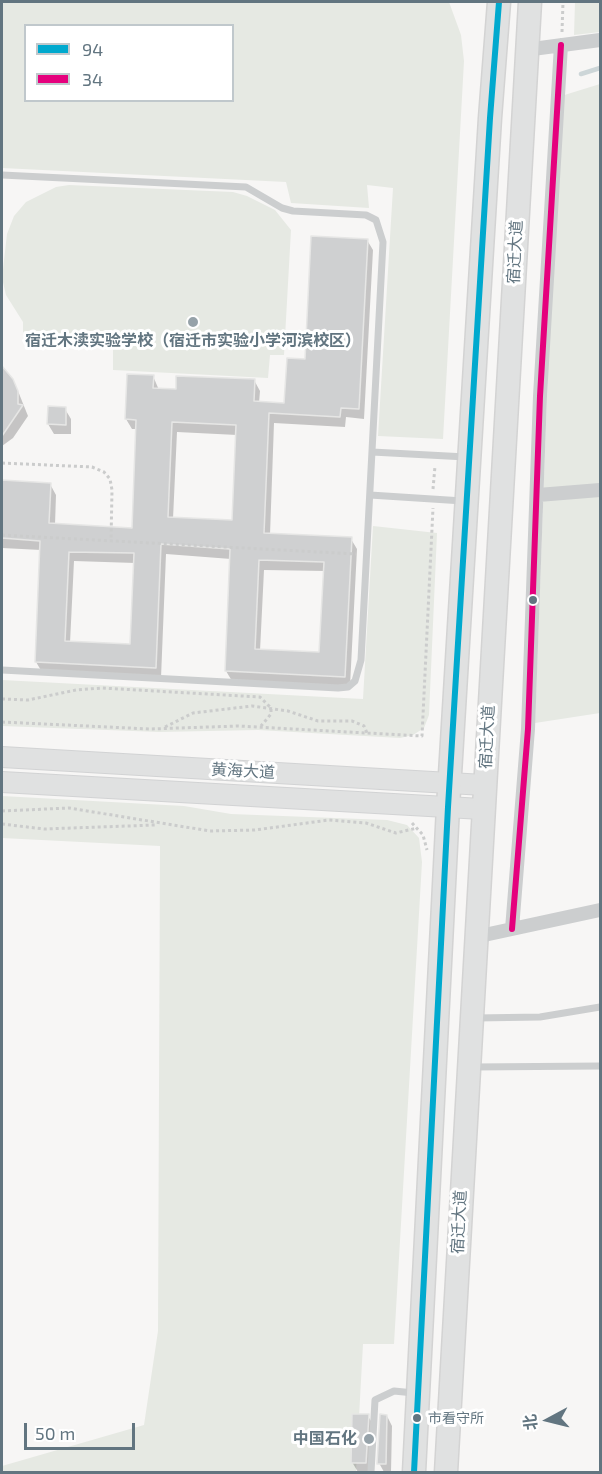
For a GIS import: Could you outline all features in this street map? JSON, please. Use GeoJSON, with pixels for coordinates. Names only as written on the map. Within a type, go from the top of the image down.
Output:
{"type":"FeatureCollection","features":[{"type":"Feature","properties":{"kind":"main road","name":"宿迁大道"},"geometry":{"type":"LineString","coordinates":[[414,1473],[449,783],[489,130],[499,2]]}},
{"type":"Feature","properties":{"kind":"main road","name":"宿迁大道"},"geometry":{"type":"LineString","coordinates":[[446,1473],[467,1067],[510,362],[525,50],[530,2]]}},
{"type":"Feature","properties":{"kind":"main road","name":"黄海大道"},"geometry":{"type":"LineString","coordinates":[[2,757],[484,785]]}},
{"type":"Feature","properties":{"kind":"main road","name":"黄海大道"},"geometry":{"type":"LineString","coordinates":[[2,782],[482,809]]}},
{"type":"Feature","properties":{"kind":"street"},"geometry":{"type":"LineString","coordinates":[[525,50],[600,40]]}},
{"type":"Feature","properties":{"kind":"street"},"geometry":{"type":"LineString","coordinates":[[512,929],[528,729],[540,396],[561,45]]}},
{"type":"Feature","properties":{"kind":"street"},"geometry":{"type":"LineString","coordinates":[[538,495],[600,490]]}},
{"type":"Feature","properties":{"kind":"street"},"geometry":{"type":"LineString","coordinates":[[475,937],[600,910]]}},
{"type":"Feature","properties":{"kind":"lane"},"geometry":{"type":"LineString","coordinates":[[2,176],[236,186],[256,191],[282,208],[293,211],[366,215],[376,220],[383,242],[361,660],[355,681],[348,687],[2,670]]}},
{"type":"Feature","properties":{"kind":"lane"},"geometry":{"type":"LineString","coordinates":[[372,452],[469,457]]}},
{"type":"Feature","properties":{"kind":"lane"},"geometry":{"type":"LineString","coordinates":[[370,495],[466,501]]}},
{"type":"Feature","properties":{"kind":"lane"},"geometry":{"type":"LineString","coordinates":[[470,1018],[540,1017],[600,1006]]}},
{"type":"Feature","properties":{"kind":"lane"},"geometry":{"type":"LineString","coordinates":[[467,1067],[600,1066]]}},
{"type":"Feature","properties":{"kind":"lane"},"geometry":{"type":"LineString","coordinates":[[371,1473],[375,1400],[394,1391],[419,1393]]}},
{"type":"Feature","properties":{"kind":"path"},"geometry":{"type":"LineString","coordinates":[[561,45],[563,2]]}},
{"type":"Feature","properties":{"kind":"path"},"geometry":{"type":"LineString","coordinates":[[2,463],[92,467],[104,472],[110,479],[112,490],[111,541]]}},
{"type":"Feature","properties":{"kind":"path"},"geometry":{"type":"LineString","coordinates":[[2,535],[366,554]]}},
{"type":"Feature","properties":{"kind":"path"},"geometry":{"type":"LineString","coordinates":[[2,699],[28,700],[76,690],[102,688],[260,697],[271,708],[271,714],[261,727]]}},
{"type":"Feature","properties":{"kind":"path"},"geometry":{"type":"LineString","coordinates":[[163,728],[192,713],[211,709],[271,708],[288,711],[311,720],[352,722],[364,726],[367,733]]}},
{"type":"Feature","properties":{"kind":"path"},"geometry":{"type":"LineString","coordinates":[[2,811],[69,808],[163,825],[232,832],[346,821],[366,823],[396,833],[417,828]]}},
{"type":"Feature","properties":{"kind":"path"},"geometry":{"type":"LineString","coordinates":[[327,814],[338,815]]}},
{"type":"Feature","properties":{"kind":"path"},"geometry":{"type":"LineString","coordinates":[[404,820],[423,835],[427,853]]}},
{"type":"Feature","properties":{"kind":"path"},"geometry":{"type":"LineString","coordinates":[[2,824],[44,830],[163,825]]}},
{"type":"Feature","properties":{"kind":"shaded area"},"geometry":{"type":"Polygon","coordinates":[[[2,2],[449,2],[461,35],[464,61],[443,439],[378,436],[393,188],[367,185],[369,208],[291,203],[286,182],[2,168],[2,2]]]}},
{"type":"Feature","properties":{"kind":"shaded area"},"geometry":{"type":"Polygon","coordinates":[[[575,2],[600,2],[600,32],[574,35],[575,2]]]}},
{"type":"Feature","properties":{"kind":"shaded area"},"geometry":{"type":"Polygon","coordinates":[[[600,84],[600,713],[535,723],[558,97],[600,84]]]}},
{"type":"Feature","properties":{"kind":"shaded area"},"geometry":{"type":"Polygon","coordinates":[[[69,185],[233,192],[247,196],[275,210],[291,230],[284,355],[270,355],[268,378],[113,370],[113,346],[23,341],[23,322],[6,295],[2,278],[7,234],[14,216],[26,202],[56,187],[69,185]]]}},
{"type":"Feature","properties":{"kind":"shaded area"},"geometry":{"type":"Polygon","coordinates":[[[373,526],[437,533],[429,715],[424,728],[413,735],[400,738],[258,730],[159,732],[2,726],[2,680],[363,699],[373,526]]]}},
{"type":"Feature","properties":{"kind":"shaded area"},"geometry":{"type":"Polygon","coordinates":[[[2,796],[184,806],[231,814],[387,820],[407,825],[419,838],[422,862],[394,1344],[363,1344],[356,1472],[2,1472],[2,1466],[144,1425],[158,1331],[160,846],[2,838],[2,796]]]}},
{"type":"Feature","properties":{"kind":"building"},"geometry":{"type":"Polygon","coordinates":[[[311,236],[368,239],[359,409],[341,408],[340,417],[269,413],[264,533],[352,537],[345,677],[225,671],[230,549],[161,544],[156,668],[35,662],[40,541],[2,538],[2,480],[51,483],[49,523],[132,528],[136,420],[125,419],[127,374],[154,375],[153,388],[176,389],[176,376],[255,379],[254,401],[284,403],[287,358],[305,359],[311,236]],[[172,422],[168,517],[232,520],[236,425],[172,422]],[[69,552],[65,641],[130,644],[134,553],[69,552]],[[259,560],[255,649],[319,652],[324,562],[259,560]]]}},
{"type":"Feature","properties":{"kind":"building"},"geometry":{"type":"Polygon","coordinates":[[[2,366],[13,379],[18,391],[18,404],[23,405],[2,436],[2,366]]]}},
{"type":"Feature","properties":{"kind":"building"},"geometry":{"type":"Polygon","coordinates":[[[48,406],[66,407],[66,425],[47,424],[48,406]]]}},
{"type":"Feature","properties":{"kind":"building"},"geometry":{"type":"Polygon","coordinates":[[[352,1414],[369,1414],[366,1463],[351,1463],[352,1414]]]}},
{"type":"Feature","properties":{"kind":"building"},"geometry":{"type":"Polygon","coordinates":[[[380,1414],[387,1415],[386,1464],[377,1464],[380,1414]]]}},
{"type":"Feature","properties":{"kind":"waterway"},"geometry":{"type":"LineString","coordinates":[[581,74],[600,68]]}},
{"type":"Feature","properties":{"kind":"transit line","name":"94"},"geometry":{"type":"LineString","coordinates":[[414,1472],[448,807],[499,2]]}},
{"type":"Feature","properties":{"kind":"transit line","name":"34"},"geometry":{"type":"LineString","coordinates":[[512,929],[528,729],[540,396],[561,45]]}},
{"type":"Feature","properties":{"kind":"place","name":"宿迁木渎实验学校（宿迁市实验小学河滨校区）"},"geometry":{"type":"Point","coordinates":[193,322]}},
{"type":"Feature","properties":{"kind":"place","name":"市看守所"},"geometry":{"type":"Point","coordinates":[417,1418]}},
{"type":"Feature","properties":{"kind":"place","name":"中国石化"},"geometry":{"type":"Point","coordinates":[369,1439]}}]}
